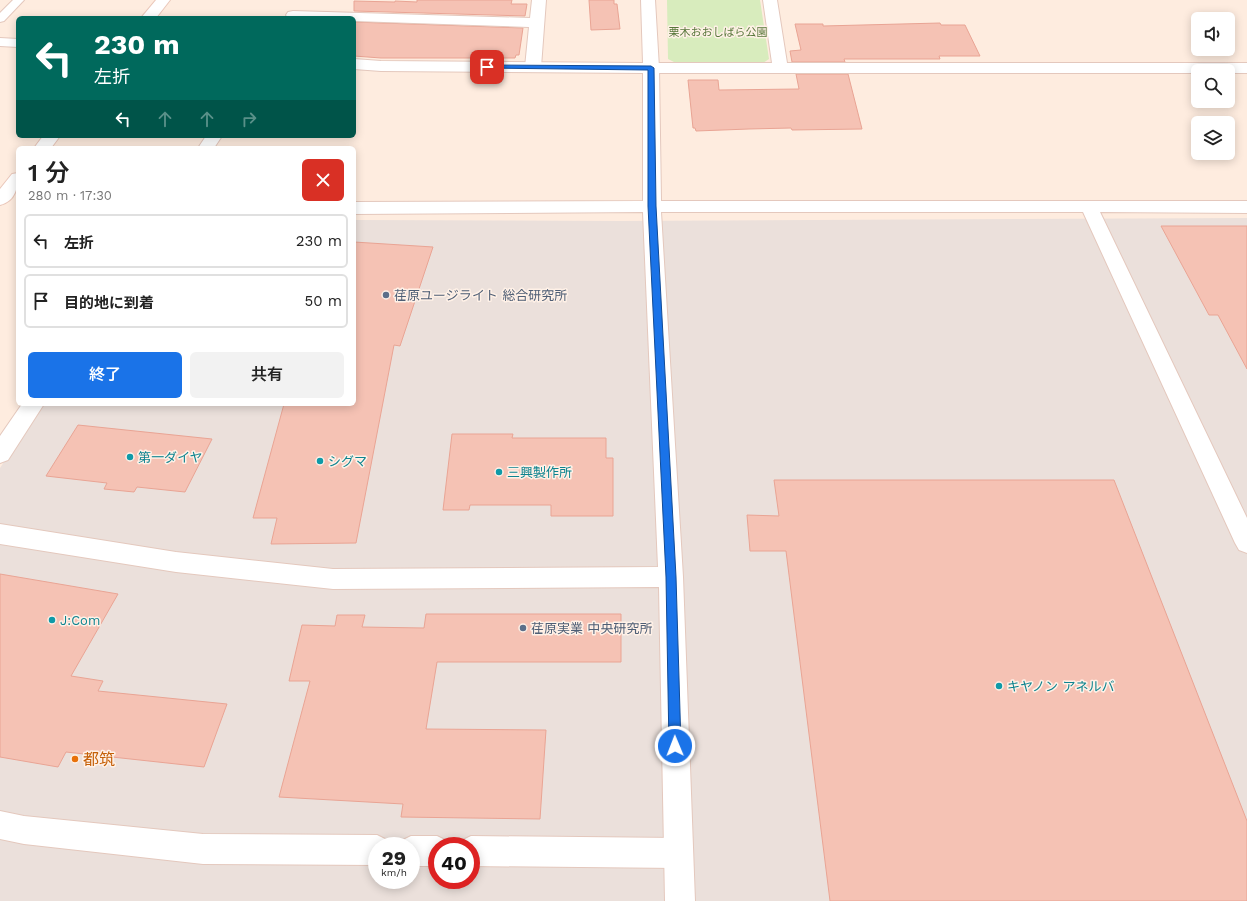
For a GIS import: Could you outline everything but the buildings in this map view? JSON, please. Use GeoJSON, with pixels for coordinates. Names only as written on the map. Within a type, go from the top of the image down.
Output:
{"type":"FeatureCollection","features":[{"type":"Feature","properties":{"kind":"street"},"geometry":{"type":"LineString","coordinates":[[150,16],[163,0]]}},
{"type":"Feature","properties":{"kind":"street"},"geometry":{"type":"LineString","coordinates":[[292,16],[302,0]]}},
{"type":"Feature","properties":{"kind":"street"},"geometry":{"type":"LineString","coordinates":[[533,67],[539,0]]}},
{"type":"Feature","properties":{"kind":"street"},"geometry":{"type":"LineString","coordinates":[[648,0],[651,68],[652,206],[671,577],[680,901]]}},
{"type":"Feature","properties":{"kind":"street"},"geometry":{"type":"LineString","coordinates":[[770,0],[780,68]]}},
{"type":"Feature","properties":{"kind":"street"},"geometry":{"type":"LineString","coordinates":[[356,18],[538,22]]}},
{"type":"Feature","properties":{"kind":"street"},"geometry":{"type":"LineString","coordinates":[[0,42],[16,43]]}},
{"type":"Feature","properties":{"kind":"street"},"geometry":{"type":"LineString","coordinates":[[356,64],[381,66],[651,68],[1247,68]]}},
{"type":"Feature","properties":{"kind":"street"},"geometry":{"type":"LineString","coordinates":[[44,146],[50,138]]}},
{"type":"Feature","properties":{"kind":"street"},"geometry":{"type":"LineString","coordinates":[[0,200],[16,180]]}},
{"type":"Feature","properties":{"kind":"street"},"geometry":{"type":"LineString","coordinates":[[356,208],[652,206],[1247,207]]}},
{"type":"Feature","properties":{"kind":"street"},"geometry":{"type":"LineString","coordinates":[[1089,207],[1247,544]]}},
{"type":"Feature","properties":{"kind":"street"},"geometry":{"type":"LineString","coordinates":[[0,454],[32,406]]}},
{"type":"Feature","properties":{"kind":"street"},"geometry":{"type":"LineString","coordinates":[[0,534],[176,562],[333,579],[671,577]]}},
{"type":"Feature","properties":{"kind":"street"},"geometry":{"type":"LineString","coordinates":[[0,825],[24,830],[203,849],[368,850]]}},
{"type":"Feature","properties":{"kind":"street"},"geometry":{"type":"LineString","coordinates":[[480,851],[678,853]]}},
{"type":"Feature","properties":{"kind":"lane"},"geometry":{"type":"LineString","coordinates":[[0,19],[19,0]]}},
{"type":"Feature","properties":{"kind":"shaded area"},"geometry":{"type":"Polygon","coordinates":[[[1247,218],[1247,901],[0,901],[0,468],[41,406],[356,406],[356,220],[621,221],[1247,218]]]}},
{"type":"Feature","properties":{"kind":"green space","name":"栗木おおしばら公園"},"geometry":{"type":"Polygon","coordinates":[[[667,0],[760,0],[769,59],[763,63],[678,64],[668,59],[667,0]]]}},
{"type":"Feature","properties":{"kind":"place","name":"荏原ユージライト 総合研究所"},"geometry":{"type":"Point","coordinates":[386,295]}},
{"type":"Feature","properties":{"kind":"place","name":"第一ダイヤ"},"geometry":{"type":"Point","coordinates":[130,457]}},
{"type":"Feature","properties":{"kind":"place","name":"シグマ"},"geometry":{"type":"Point","coordinates":[320,461]}},
{"type":"Feature","properties":{"kind":"place","name":"三興製作所"},"geometry":{"type":"Point","coordinates":[499,472]}},
{"type":"Feature","properties":{"kind":"place","name":"J:Com"},"geometry":{"type":"Point","coordinates":[52,620]}},
{"type":"Feature","properties":{"kind":"place","name":"荏原実業 中央研究所"},"geometry":{"type":"Point","coordinates":[523,628]}},
{"type":"Feature","properties":{"kind":"place","name":"キヤノン アネルバ"},"geometry":{"type":"Point","coordinates":[999,686]}},
{"type":"Feature","properties":{"kind":"place","name":"都筑"},"geometry":{"type":"Point","coordinates":[75,759]}},
{"type":"Feature","properties":{"kind":"route"},"geometry":{"type":"LineString","coordinates":[[487,67],[651,68],[652,206],[671,577],[675,746]]}}]}
